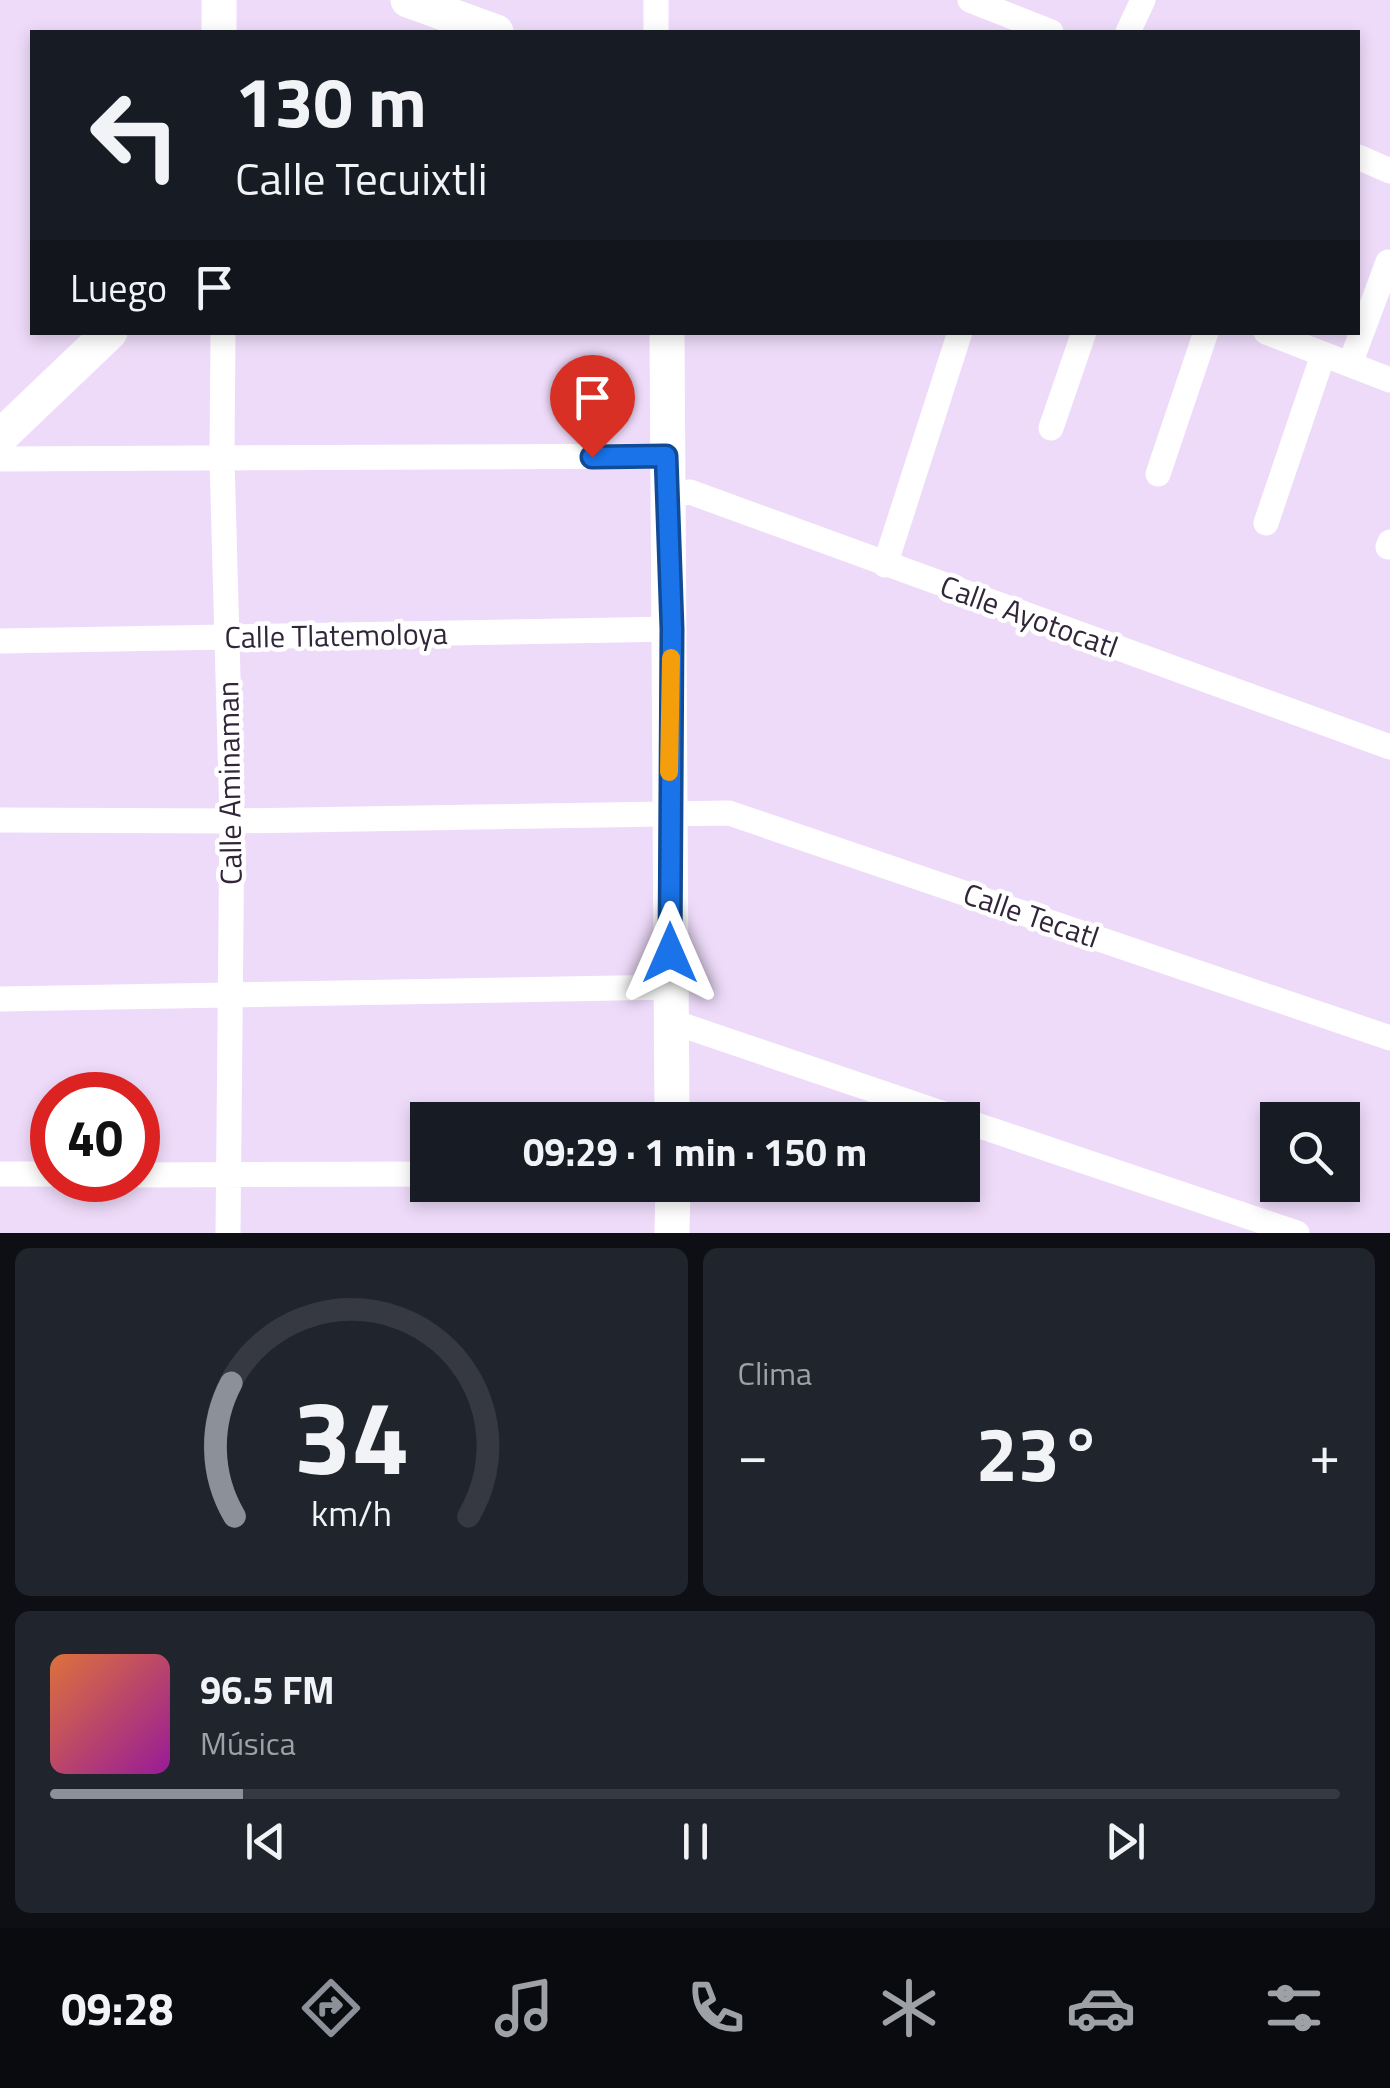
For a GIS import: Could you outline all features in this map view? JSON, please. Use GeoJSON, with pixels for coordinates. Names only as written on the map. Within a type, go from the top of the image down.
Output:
{"type":"FeatureCollection","features":[{"type":"Feature","properties":{"kind":"street"},"geometry":{"type":"LineString","coordinates":[[219,0],[219,30]]}},
{"type":"Feature","properties":{"kind":"street"},"geometry":{"type":"LineString","coordinates":[[408,0],[490,30]]}},
{"type":"Feature","properties":{"kind":"street"},"geometry":{"type":"LineString","coordinates":[[656,0],[656,30]]}},
{"type":"Feature","properties":{"kind":"street"},"geometry":{"type":"LineString","coordinates":[[970,0],[1045,30]]}},
{"type":"Feature","properties":{"kind":"street"},"geometry":{"type":"LineString","coordinates":[[1129,30],[1144,0]]}},
{"type":"Feature","properties":{"kind":"street"},"geometry":{"type":"LineString","coordinates":[[1360,159],[1390,171]]}},
{"type":"Feature","properties":{"kind":"street"},"geometry":{"type":"LineString","coordinates":[[1350,364],[1388,262]]}},
{"type":"Feature","properties":{"kind":"street"},"geometry":{"type":"LineString","coordinates":[[0,438],[107,335]]}},
{"type":"Feature","properties":{"kind":"street","name":"Calle Aminaman"},"geometry":{"type":"LineString","coordinates":[[223,335],[222,458],[232,821],[228,1233]]}},
{"type":"Feature","properties":{"kind":"street"},"geometry":{"type":"LineString","coordinates":[[667,335],[666,456],[672,629],[672,1102]]}},
{"type":"Feature","properties":{"kind":"street"},"geometry":{"type":"LineString","coordinates":[[885,565],[959,335]]}},
{"type":"Feature","properties":{"kind":"street"},"geometry":{"type":"LineString","coordinates":[[1051,428],[1083,335]]}},
{"type":"Feature","properties":{"kind":"street"},"geometry":{"type":"LineString","coordinates":[[1158,474],[1205,335]]}},
{"type":"Feature","properties":{"kind":"street"},"geometry":{"type":"LineString","coordinates":[[1274,335],[1390,380]]}},
{"type":"Feature","properties":{"kind":"street"},"geometry":{"type":"LineString","coordinates":[[1266,523],[1324,355]]}},
{"type":"Feature","properties":{"kind":"street"},"geometry":{"type":"LineString","coordinates":[[0,459],[666,456]]}},
{"type":"Feature","properties":{"kind":"street","name":"Calle Ayotocatl"},"geometry":{"type":"LineString","coordinates":[[668,495],[690,492],[1390,747]]}},
{"type":"Feature","properties":{"kind":"street","name":"Calle Tlatemoloya"},"geometry":{"type":"LineString","coordinates":[[0,641],[672,629]]}},
{"type":"Feature","properties":{"kind":"street","name":"Calle Tecatl"},"geometry":{"type":"LineString","coordinates":[[0,820],[729,814],[1390,1038]]}},
{"type":"Feature","properties":{"kind":"street"},"geometry":{"type":"LineString","coordinates":[[0,998],[231,997],[671,1004],[917,1102]]}},
{"type":"Feature","properties":{"kind":"street"},"geometry":{"type":"LineString","coordinates":[[980,1126],[1296,1233]]}},
{"type":"Feature","properties":{"kind":"street"},"geometry":{"type":"LineString","coordinates":[[0,1174],[30,1174]]}},
{"type":"Feature","properties":{"kind":"street"},"geometry":{"type":"LineString","coordinates":[[160,1175],[410,1174]]}},
{"type":"Feature","properties":{"kind":"street"},"geometry":{"type":"LineString","coordinates":[[672,1233],[673,1202]]}},
{"type":"Feature","properties":{"kind":"slow traffic"},"geometry":{"type":"LineString","coordinates":[[669,772],[671,658]]}},
{"type":"Feature","properties":{"kind":"route"},"geometry":{"type":"LineString","coordinates":[[592,457],[666,456],[672,629],[668,756],[670,953]]}}]}
